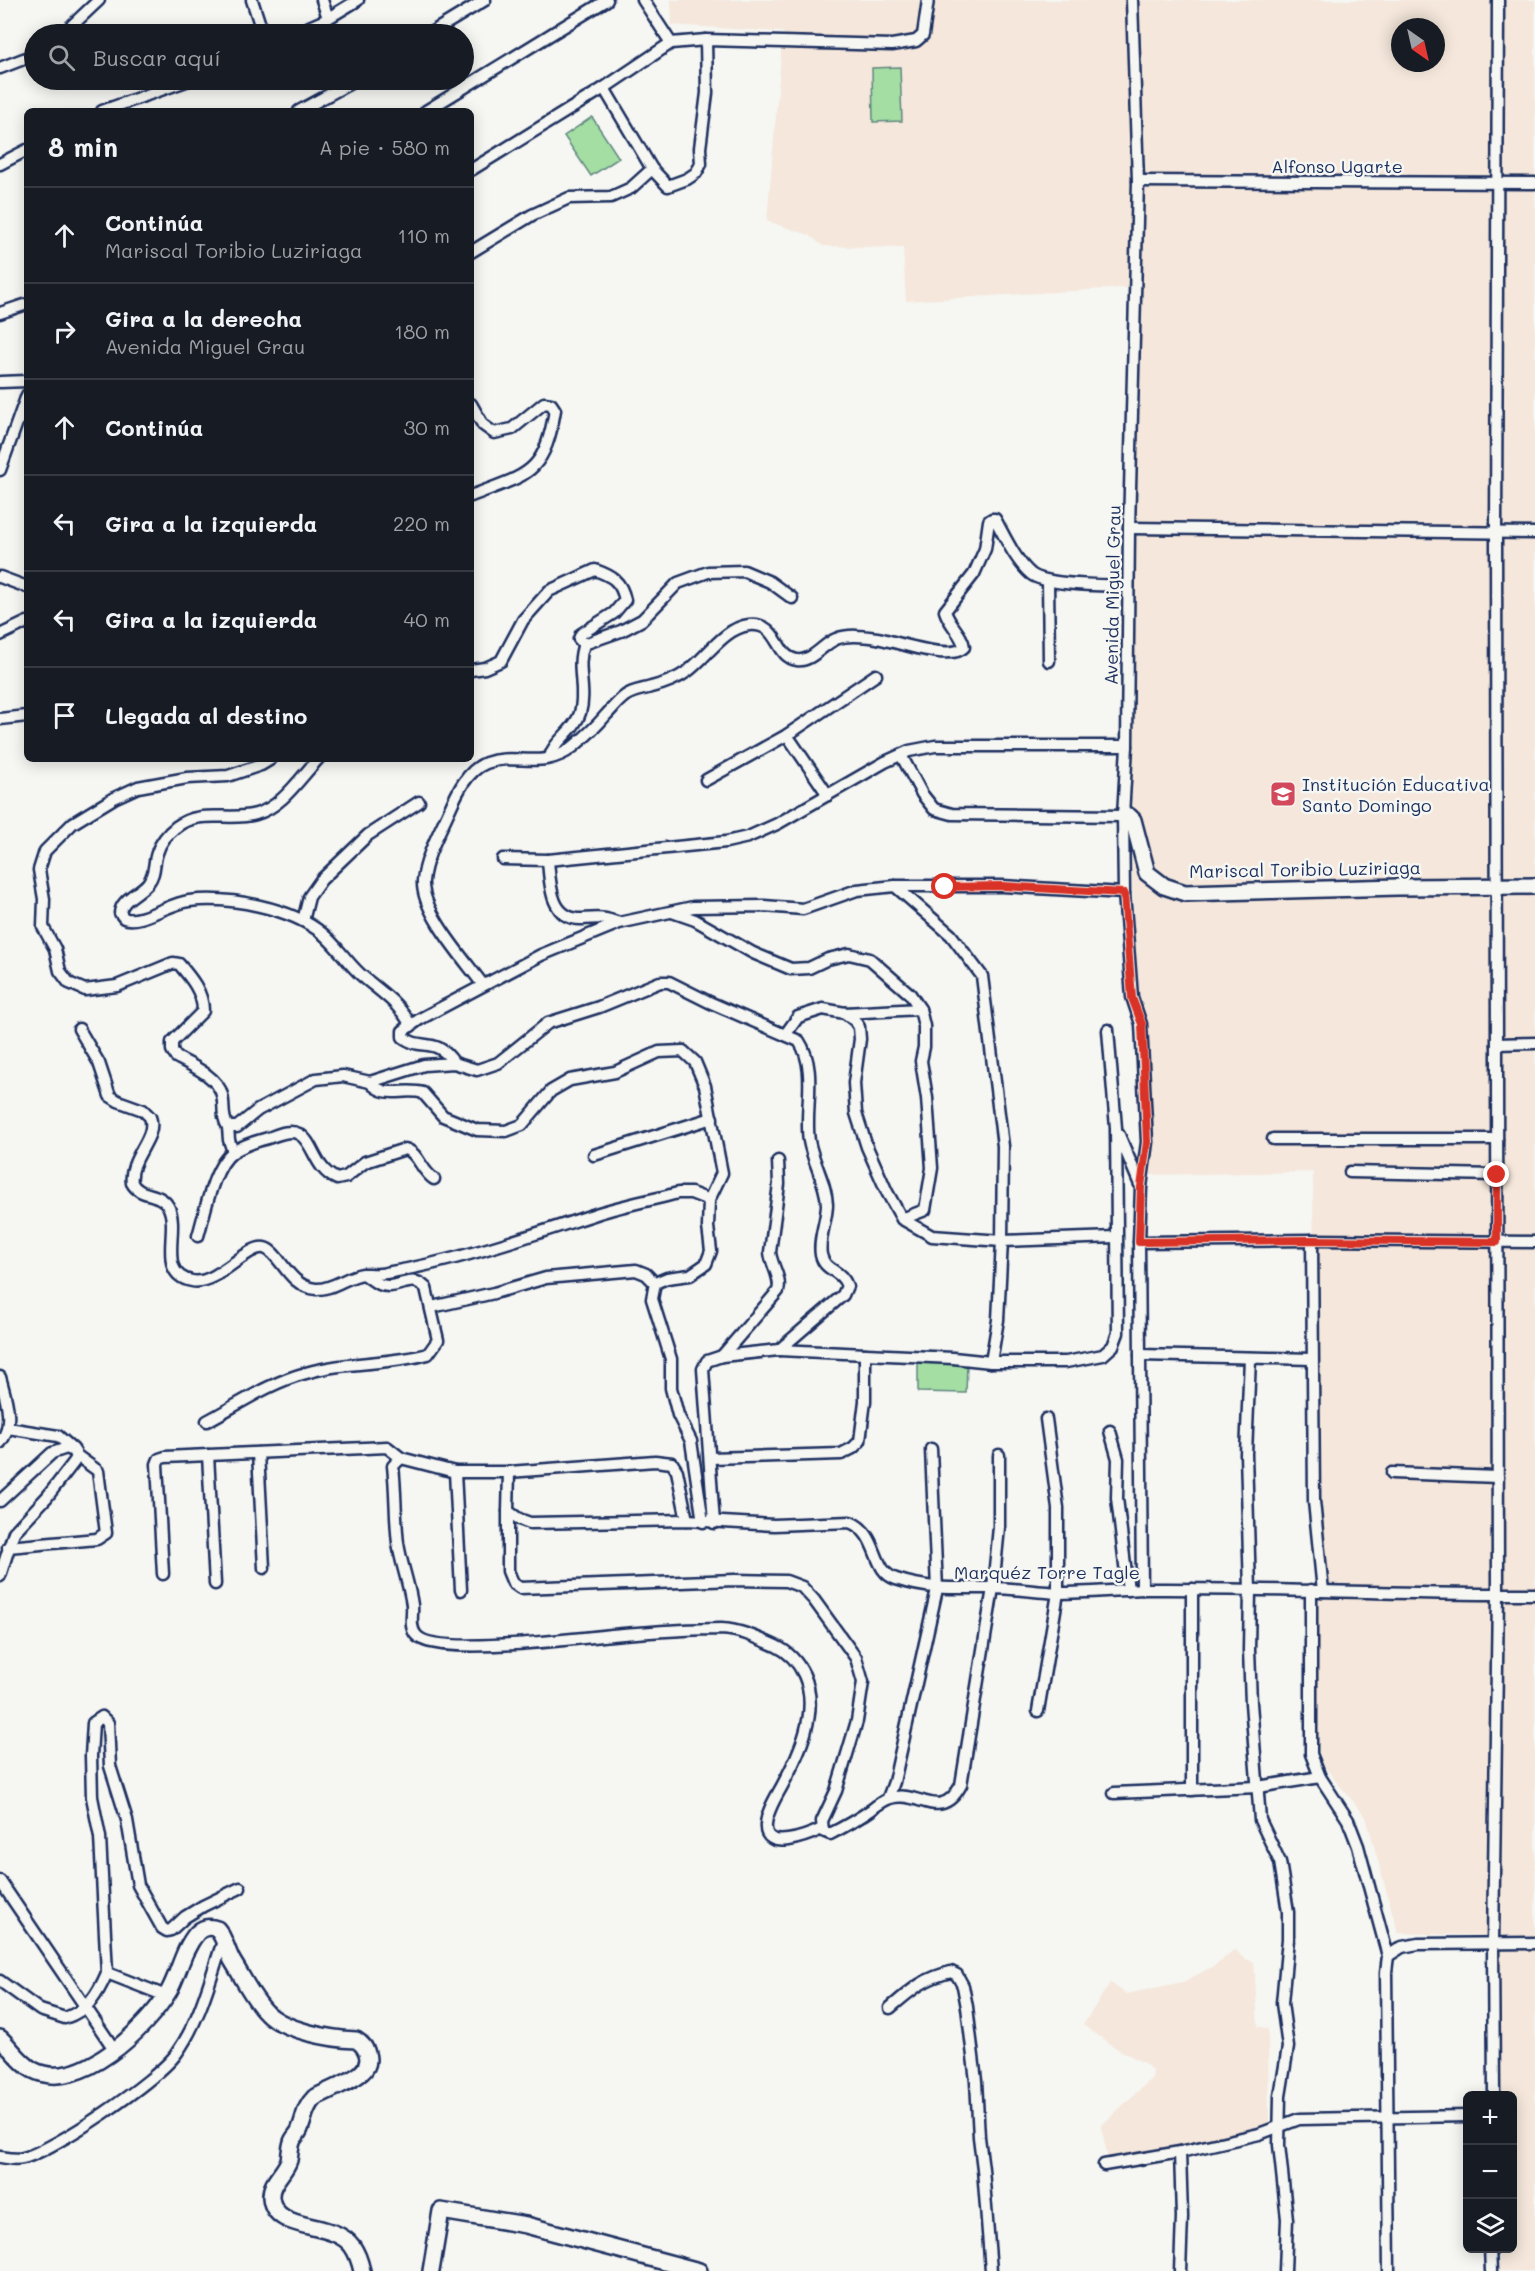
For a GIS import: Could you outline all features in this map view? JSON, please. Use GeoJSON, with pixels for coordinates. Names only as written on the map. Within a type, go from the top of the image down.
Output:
{"type":"FeatureCollection","features":[{"type":"Feature","properties":{"kind":"street"},"geometry":{"type":"LineString","coordinates":[[74,24],[99,0]]}},
{"type":"Feature","properties":{"kind":"street"},"geometry":{"type":"LineString","coordinates":[[252,0],[260,24]]}},
{"type":"Feature","properties":{"kind":"street"},"geometry":{"type":"LineString","coordinates":[[322,0],[328,18]]}},
{"type":"Feature","properties":{"kind":"street"},"geometry":{"type":"LineString","coordinates":[[315,24],[358,0]]}},
{"type":"Feature","properties":{"kind":"street"},"geometry":{"type":"LineString","coordinates":[[443,24],[471,3],[485,0]]}},
{"type":"Feature","properties":{"kind":"street"},"geometry":{"type":"LineString","coordinates":[[474,82],[607,0]]}},
{"type":"Feature","properties":{"kind":"street"},"geometry":{"type":"LineString","coordinates":[[643,0],[671,43]]}},
{"type":"Feature","properties":{"kind":"street"},"geometry":{"type":"LineString","coordinates":[[474,168],[604,88],[671,43],[706,40],[892,45],[916,41],[923,35],[928,0]]}},
{"type":"Feature","properties":{"kind":"street","name":"Avenida Miguel Grau"},"geometry":{"type":"LineString","coordinates":[[1132,0],[1138,181],[1123,816],[1124,893],[1132,998],[1142,1024],[1147,1142],[1141,1187],[1139,1242],[1142,1589]]}},
{"type":"Feature","properties":{"kind":"street"},"geometry":{"type":"LineString","coordinates":[[1494,2091],[1493,1943],[1498,1594],[1496,532],[1498,0]]}},
{"type":"Feature","properties":{"kind":"street"},"geometry":{"type":"LineString","coordinates":[[604,88],[652,169],[668,186],[687,179],[696,173],[701,164],[700,148],[707,93],[706,40]]}},
{"type":"Feature","properties":{"kind":"street"},"geometry":{"type":"LineString","coordinates":[[0,68],[24,59]]}},
{"type":"Feature","properties":{"kind":"street"},"geometry":{"type":"LineString","coordinates":[[110,108],[161,90]]}},
{"type":"Feature","properties":{"kind":"street"},"geometry":{"type":"LineString","coordinates":[[305,108],[338,90]]}},
{"type":"Feature","properties":{"kind":"street"},"geometry":{"type":"LineString","coordinates":[[431,108],[460,90]]}},
{"type":"Feature","properties":{"kind":"street"},"geometry":{"type":"LineString","coordinates":[[0,164],[24,152]]}},
{"type":"Feature","properties":{"kind":"street"},"geometry":{"type":"LineString","coordinates":[[474,250],[532,215],[569,198],[610,197],[631,188],[652,169]]}},
{"type":"Feature","properties":{"kind":"street","name":"Alfonso Ugarte"},"geometry":{"type":"LineString","coordinates":[[1138,181],[1535,183]]}},
{"type":"Feature","properties":{"kind":"street"},"geometry":{"type":"LineString","coordinates":[[0,313],[24,305]]}},
{"type":"Feature","properties":{"kind":"street"},"geometry":{"type":"LineString","coordinates":[[0,382],[24,381]]}},
{"type":"Feature","properties":{"kind":"street"},"geometry":{"type":"LineString","coordinates":[[0,470],[24,403]]}},
{"type":"Feature","properties":{"kind":"street"},"geometry":{"type":"LineString","coordinates":[[474,409],[483,425],[494,433],[512,429],[544,403],[551,404],[555,410],[546,449],[534,467],[528,473],[474,495]]}},
{"type":"Feature","properties":{"kind":"street"},"geometry":{"type":"LineString","coordinates":[[483,985],[430,911],[424,895],[424,872],[456,795],[475,770],[484,764],[495,761],[533,761],[550,758],[571,749],[624,696],[681,676],[724,638],[744,626],[756,625],[766,628],[774,635],[785,655],[797,660],[807,659],[836,639],[853,636],[877,638],[934,652],[961,650],[964,647],[964,640],[948,621],[945,610],[974,574],[985,549],[989,520],[992,519],[995,519],[1023,565],[1033,576],[1048,581],[1128,586]]}},
{"type":"Feature","properties":{"kind":"street"},"geometry":{"type":"LineString","coordinates":[[1129,528],[1535,533]]}},
{"type":"Feature","properties":{"kind":"street"},"geometry":{"type":"LineString","coordinates":[[474,670],[485,668],[501,661],[523,620],[549,591],[595,570],[613,576],[622,588],[625,600],[614,613],[581,634],[579,639],[584,644]]}},
{"type":"Feature","properties":{"kind":"street"},"geometry":{"type":"LineString","coordinates":[[584,644],[621,631],[642,620],[678,583],[708,572],[744,571],[770,582],[792,598]]}},
{"type":"Feature","properties":{"kind":"street"},"geometry":{"type":"LineString","coordinates":[[0,577],[24,586]]}},
{"type":"Feature","properties":{"kind":"street"},"geometry":{"type":"LineString","coordinates":[[1048,581],[1049,661]]}},
{"type":"Feature","properties":{"kind":"street"},"geometry":{"type":"LineString","coordinates":[[0,635],[24,623]]}},
{"type":"Feature","properties":{"kind":"street"},"geometry":{"type":"LineString","coordinates":[[550,758],[554,748],[574,727],[580,712],[582,696],[579,668],[584,644]]}},
{"type":"Feature","properties":{"kind":"street"},"geometry":{"type":"LineString","coordinates":[[706,780],[787,735],[876,675]]}},
{"type":"Feature","properties":{"kind":"street"},"geometry":{"type":"LineString","coordinates":[[0,719],[24,716]]}},
{"type":"Feature","properties":{"kind":"street"},"geometry":{"type":"LineString","coordinates":[[787,735],[828,795]]}},
{"type":"Feature","properties":{"kind":"street"},"geometry":{"type":"LineString","coordinates":[[503,859],[548,860],[726,842],[748,837],[777,824],[901,754],[935,746],[1126,746]]}},
{"type":"Feature","properties":{"kind":"street"},"geometry":{"type":"LineString","coordinates":[[901,754],[922,794],[934,809],[952,814],[1123,816]]}},
{"type":"Feature","properties":{"kind":"street"},"geometry":{"type":"LineString","coordinates":[[233,1152],[228,1127],[223,1119],[222,1095],[217,1084],[176,1057],[172,1050],[172,1042],[203,1011],[203,1002],[195,983],[179,964],[173,963],[117,986],[85,990],[69,983],[60,971],[55,949],[43,927],[44,899],[39,870],[45,851],[73,823],[138,786],[187,778],[228,776],[266,762]]}},
{"type":"Feature","properties":{"kind":"street"},"geometry":{"type":"LineString","coordinates":[[315,762],[277,803],[264,812],[243,816],[201,817],[176,826],[160,846],[149,881],[120,909],[124,918],[131,921],[177,903],[195,900],[217,901],[261,907],[303,921],[325,935],[355,969],[389,996],[402,1010],[411,1026]]}},
{"type":"Feature","properties":{"kind":"street"},"geometry":{"type":"LineString","coordinates":[[303,921],[313,889],[337,862],[368,836],[419,802]]}},
{"type":"Feature","properties":{"kind":"street","name":"Mariscal Toribio Luziriaga"},"geometry":{"type":"LineString","coordinates":[[1123,816],[1130,816],[1133,820],[1147,873],[1164,886],[1185,893],[1535,886]]}},
{"type":"Feature","properties":{"kind":"street"},"geometry":{"type":"LineString","coordinates":[[548,860],[550,891],[562,914],[580,919],[594,916],[604,917],[619,923]]}},
{"type":"Feature","properties":{"kind":"street"},"geometry":{"type":"LineString","coordinates":[[896,886],[951,935],[982,976],[1003,1146],[998,1320],[992,1362]]}},
{"type":"Feature","properties":{"kind":"street"},"geometry":{"type":"LineString","coordinates":[[454,1063],[438,1046],[410,1043],[403,1037],[403,1031],[541,955],[619,923],[693,907],[764,906],[803,909],[857,890],[896,886],[1002,886],[1124,893]]}},
{"type":"Feature","properties":{"kind":"street"},"geometry":{"type":"LineString","coordinates":[[672,912],[695,921],[753,953],[790,969],[809,968],[828,959],[849,954],[870,958],[910,994],[920,1009],[924,1026],[921,1061],[927,1098],[932,1168],[925,1210],[902,1219]]}},
{"type":"Feature","properties":{"kind":"street"},"geometry":{"type":"LineString","coordinates":[[228,1127],[237,1126],[258,1110],[316,1079],[343,1076],[370,1082],[424,1065],[454,1063],[477,1070],[498,1063],[548,1023],[599,1007],[660,982],[669,982],[799,1041],[806,1051],[810,1142],[826,1204],[821,1256],[828,1267],[844,1277],[847,1286],[843,1295],[778,1350]]}},
{"type":"Feature","properties":{"kind":"street"},"geometry":{"type":"LineString","coordinates":[[784,1035],[798,1017],[823,1009],[846,1013],[920,1009]]}},
{"type":"Feature","properties":{"kind":"street"},"geometry":{"type":"LineString","coordinates":[[846,1013],[859,1027],[854,1083],[856,1113],[867,1147],[902,1219],[933,1236],[1002,1241],[1116,1237]]}},
{"type":"Feature","properties":{"kind":"street"},"geometry":{"type":"LineString","coordinates":[[79,1029],[99,1063],[110,1096],[143,1110],[152,1122],[152,1132],[141,1148],[131,1178],[137,1190],[156,1196],[169,1209],[172,1227],[171,1260],[176,1272],[189,1280],[202,1280],[262,1248],[272,1251],[294,1279],[314,1289],[324,1288],[350,1277],[383,1274],[410,1268],[536,1235],[601,1213],[678,1193],[691,1193],[709,1200]]}},
{"type":"Feature","properties":{"kind":"street"},"geometry":{"type":"LineString","coordinates":[[709,1522],[710,1458],[703,1369],[707,1362],[722,1356],[778,1350],[992,1362],[1066,1362],[1104,1354],[1113,1346],[1118,1333],[1116,1128],[1108,1030]]}},
{"type":"Feature","properties":{"kind":"street"},"geometry":{"type":"LineString","coordinates":[[1497,1044],[1535,1043]]}},
{"type":"Feature","properties":{"kind":"street"},"geometry":{"type":"LineString","coordinates":[[370,1082],[376,1089],[389,1093],[423,1093],[443,1116],[477,1130],[506,1131],[522,1125],[551,1091],[570,1080],[615,1072],[659,1052],[683,1051],[695,1062],[705,1086],[722,1173],[709,1200],[708,1227],[711,1251],[706,1264],[690,1275],[667,1278],[655,1283]]}},
{"type":"Feature","properties":{"kind":"street"},"geometry":{"type":"LineString","coordinates":[[594,1155],[712,1118]]}},
{"type":"Feature","properties":{"kind":"street"},"geometry":{"type":"LineString","coordinates":[[1116,1128],[1141,1187]]}},
{"type":"Feature","properties":{"kind":"street"},"geometry":{"type":"LineString","coordinates":[[198,1236],[219,1169],[233,1152],[284,1132],[294,1132],[304,1138],[321,1167],[337,1179],[346,1177],[365,1162],[405,1149],[414,1153],[422,1168],[434,1179]]}},
{"type":"Feature","properties":{"kind":"street"},"geometry":{"type":"LineString","coordinates":[[1273,1139],[1497,1139]]}},
{"type":"Feature","properties":{"kind":"street"},"geometry":{"type":"LineString","coordinates":[[722,1356],[778,1291],[780,1285],[770,1260],[779,1184],[778,1161]]}},
{"type":"Feature","properties":{"kind":"street"},"geometry":{"type":"LineString","coordinates":[[1350,1172],[1497,1175]]}},
{"type":"Feature","properties":{"kind":"street"},"geometry":{"type":"LineString","coordinates":[[1311,1240],[1314,1501],[1323,1591]]}},
{"type":"Feature","properties":{"kind":"street"},"geometry":{"type":"LineString","coordinates":[[1139,1242],[1311,1240],[1535,1242]]}},
{"type":"Feature","properties":{"kind":"street"},"geometry":{"type":"LineString","coordinates":[[432,1307],[546,1278],[636,1270],[646,1274],[655,1283]]}},
{"type":"Feature","properties":{"kind":"street"},"geometry":{"type":"LineString","coordinates":[[207,1421],[274,1385],[305,1373],[334,1367],[383,1363],[429,1354],[438,1340],[428,1291],[420,1282],[409,1280],[387,1286],[376,1283],[364,1274]]}},
{"type":"Feature","properties":{"kind":"street"},"geometry":{"type":"LineString","coordinates":[[655,1283],[652,1299],[671,1359],[671,1388],[678,1415],[692,1441],[709,1522]]}},
{"type":"Feature","properties":{"kind":"street"},"geometry":{"type":"LineString","coordinates":[[710,1458],[841,1454],[853,1448],[860,1441],[866,1401],[865,1354]]}},
{"type":"Feature","properties":{"kind":"street"},"geometry":{"type":"LineString","coordinates":[[1140,1355],[1312,1359]]}},
{"type":"Feature","properties":{"kind":"street"},"geometry":{"type":"LineString","coordinates":[[1250,1358],[1246,1454],[1251,1590],[1249,1650],[1260,1820],[1280,1862],[1288,1912],[1282,2003],[1288,2047],[1280,2096],[1279,2145],[1287,2218],[1285,2271]]}},
{"type":"Feature","properties":{"kind":"street"},"geometry":{"type":"LineString","coordinates":[[0,1377],[9,1416],[8,1428],[0,1443]]}},
{"type":"Feature","properties":{"kind":"street"},"geometry":{"type":"LineString","coordinates":[[1038,1711],[1058,1593],[1058,1509],[1046,1419]]}},
{"type":"Feature","properties":{"kind":"street"},"geometry":{"type":"LineString","coordinates":[[8,1428],[58,1436],[98,1471],[106,1533],[97,1539],[8,1547]]}},
{"type":"Feature","properties":{"kind":"street"},"geometry":{"type":"LineString","coordinates":[[1110,1431],[1118,1459],[1117,1498],[1128,1590]]}},
{"type":"Feature","properties":{"kind":"street"},"geometry":{"type":"LineString","coordinates":[[163,1574],[157,1464],[159,1459],[165,1457],[387,1447],[401,1458],[455,1472],[509,1472],[655,1461],[672,1463],[677,1471],[687,1520]]}},
{"type":"Feature","properties":{"kind":"street"},"geometry":{"type":"LineString","coordinates":[[0,1501],[52,1453],[68,1448],[75,1452]]}},
{"type":"Feature","properties":{"kind":"street"},"geometry":{"type":"LineString","coordinates":[[888,1798],[894,1782],[937,1589],[932,1449]]}},
{"type":"Feature","properties":{"kind":"street"},"geometry":{"type":"LineString","coordinates":[[0,1576],[8,1547],[18,1527],[47,1497],[74,1462],[75,1452]]}},
{"type":"Feature","properties":{"kind":"street"},"geometry":{"type":"LineString","coordinates":[[258,1453],[264,1568]]}},
{"type":"Feature","properties":{"kind":"street"},"geometry":{"type":"LineString","coordinates":[[208,1455],[214,1584]]}},
{"type":"Feature","properties":{"kind":"street"},"geometry":{"type":"LineString","coordinates":[[509,1472],[508,1571],[511,1580],[520,1588],[735,1580],[792,1582],[806,1590],[856,1658],[863,1682],[857,1721],[836,1791],[822,1821],[822,1829],[825,1833],[831,1834],[888,1798],[906,1796],[937,1804],[953,1796],[961,1785],[993,1588],[999,1527],[999,1455]]}},
{"type":"Feature","properties":{"kind":"street"},"geometry":{"type":"LineString","coordinates":[[401,1458],[393,1466],[397,1496],[398,1541],[410,1596],[412,1629],[417,1637],[425,1642],[440,1644],[502,1645],[705,1629],[735,1630],[776,1646],[792,1657],[802,1671],[808,1687],[810,1703],[802,1740],[766,1822],[767,1830],[779,1841],[801,1837],[822,1829]]}},
{"type":"Feature","properties":{"kind":"street"},"geometry":{"type":"LineString","coordinates":[[455,1472],[461,1590]]}},
{"type":"Feature","properties":{"kind":"street"},"geometry":{"type":"LineString","coordinates":[[1392,1473],[1498,1477]]}},
{"type":"Feature","properties":{"kind":"street","name":"Marquéz Torre Tagle"},"geometry":{"type":"LineString","coordinates":[[508,1511],[519,1520],[530,1523],[687,1520],[774,1525],[850,1522],[861,1527],[868,1536],[882,1569],[893,1578],[937,1589],[993,1588],[1058,1593],[1192,1589],[1535,1594]]}},
{"type":"Feature","properties":{"kind":"street"},"geometry":{"type":"LineString","coordinates":[[1192,1589],[1192,1790]]}},
{"type":"Feature","properties":{"kind":"street"},"geometry":{"type":"LineString","coordinates":[[1311,1590],[1311,1754],[1320,1777],[1338,1804],[1356,1839],[1388,1956],[1386,1972],[1389,2271]]}},
{"type":"Feature","properties":{"kind":"street"},"geometry":{"type":"LineString","coordinates":[[0,1981],[40,2010],[64,2018],[86,2008],[102,1985],[106,1973],[100,1837],[92,1797],[92,1738],[93,1723],[97,1719],[104,1718],[108,1723],[110,1766],[127,1820],[138,1885],[162,1928],[167,1931],[171,1930],[185,1917],[240,1888]]}},
{"type":"Feature","properties":{"kind":"street"},"geometry":{"type":"LineString","coordinates":[[1114,1793],[1258,1787],[1320,1777]]}},
{"type":"Feature","properties":{"kind":"street"},"geometry":{"type":"LineString","coordinates":[[0,1881],[114,2049]]}},
{"type":"Feature","properties":{"kind":"street"},"geometry":{"type":"LineString","coordinates":[[0,2038],[26,2066],[49,2075],[73,2073],[97,2061],[142,2026],[166,1996],[184,1954],[199,1931],[209,1927],[217,1929],[231,1959],[270,2016],[293,2028],[340,2040],[356,2040],[367,2052],[368,2062],[360,2074],[314,2098],[308,2104],[300,2130],[292,2142],[288,2162],[272,2189],[271,2196],[276,2210],[287,2220],[300,2225],[318,2227],[346,2240],[358,2256],[362,2271]]}},
{"type":"Feature","properties":{"kind":"street"},"geometry":{"type":"LineString","coordinates":[[0,2157],[14,2160],[25,2158],[63,2139],[153,2079],[175,2057],[188,2036],[223,1941]]}},
{"type":"Feature","properties":{"kind":"street"},"geometry":{"type":"LineString","coordinates":[[1388,1956],[1402,1947],[1418,1944],[1535,1943]]}},
{"type":"Feature","properties":{"kind":"street"},"geometry":{"type":"LineString","coordinates":[[890,2008],[917,1984],[944,1974],[951,1972],[957,1975],[963,1986],[974,2061],[992,2271]]}},
{"type":"Feature","properties":{"kind":"street"},"geometry":{"type":"LineString","coordinates":[[106,1973],[166,1996]]}},
{"type":"Feature","properties":{"kind":"street"},"geometry":{"type":"LineString","coordinates":[[1104,2165],[1180,2152],[1280,2128],[1299,2119],[1463,2116]]}},
{"type":"Feature","properties":{"kind":"street"},"geometry":{"type":"LineString","coordinates":[[1180,2152],[1182,2217],[1180,2271]]}},
{"type":"Feature","properties":{"kind":"street"},"geometry":{"type":"LineString","coordinates":[[431,2271],[441,2211],[526,2225],[699,2271]]}},
{"type":"Feature","properties":{"kind":"street"},"geometry":{"type":"LineString","coordinates":[[1490,2253],[1491,2271]]}},
{"type":"Feature","properties":{"kind":"shaded area"},"geometry":{"type":"Polygon","coordinates":[[[671,0],[1535,0],[1535,2271],[1499,2271],[1499,2253],[1517,2253],[1517,2091],[1498,2091],[1498,1936],[1398,1933],[1366,1817],[1323,1765],[1318,1747],[1313,1172],[1144,1175],[1131,850],[1139,287],[906,301],[903,248],[823,246],[809,235],[767,221],[783,32],[672,25],[671,0]]]}},
{"type":"Feature","properties":{"kind":"shaded area"},"geometry":{"type":"Polygon","coordinates":[[[1235,1949],[1243,1958],[1254,1962],[1258,2026],[1268,2029],[1269,2127],[1193,2144],[1108,2158],[1101,2126],[1152,2078],[1153,2071],[1083,2025],[1110,1983],[1127,1994],[1183,1982],[1214,1966],[1235,1949]]]}},
{"type":"Feature","properties":{"kind":"green space"},"geometry":{"type":"Polygon","coordinates":[[[900,67],[902,121],[873,122],[872,68],[900,67]]]}},
{"type":"Feature","properties":{"kind":"green space"},"geometry":{"type":"Polygon","coordinates":[[[592,117],[619,158],[591,176],[564,136],[592,117]]]}},
{"type":"Feature","properties":{"kind":"green space"},"geometry":{"type":"Polygon","coordinates":[[[918,1363],[967,1364],[966,1393],[918,1392],[918,1363]]]}},
{"type":"Feature","properties":{"kind":"place","name":"Institución Educativa Santo Domingo"},"geometry":{"type":"Point","coordinates":[1283,794]}},
{"type":"Feature","properties":{"kind":"route"},"geometry":{"type":"LineString","coordinates":[[945,887],[1002,886],[1124,893],[1132,998],[1142,1024],[1147,1142],[1141,1187],[1139,1242],[1311,1240],[1497,1242],[1497,1175]]}}]}
